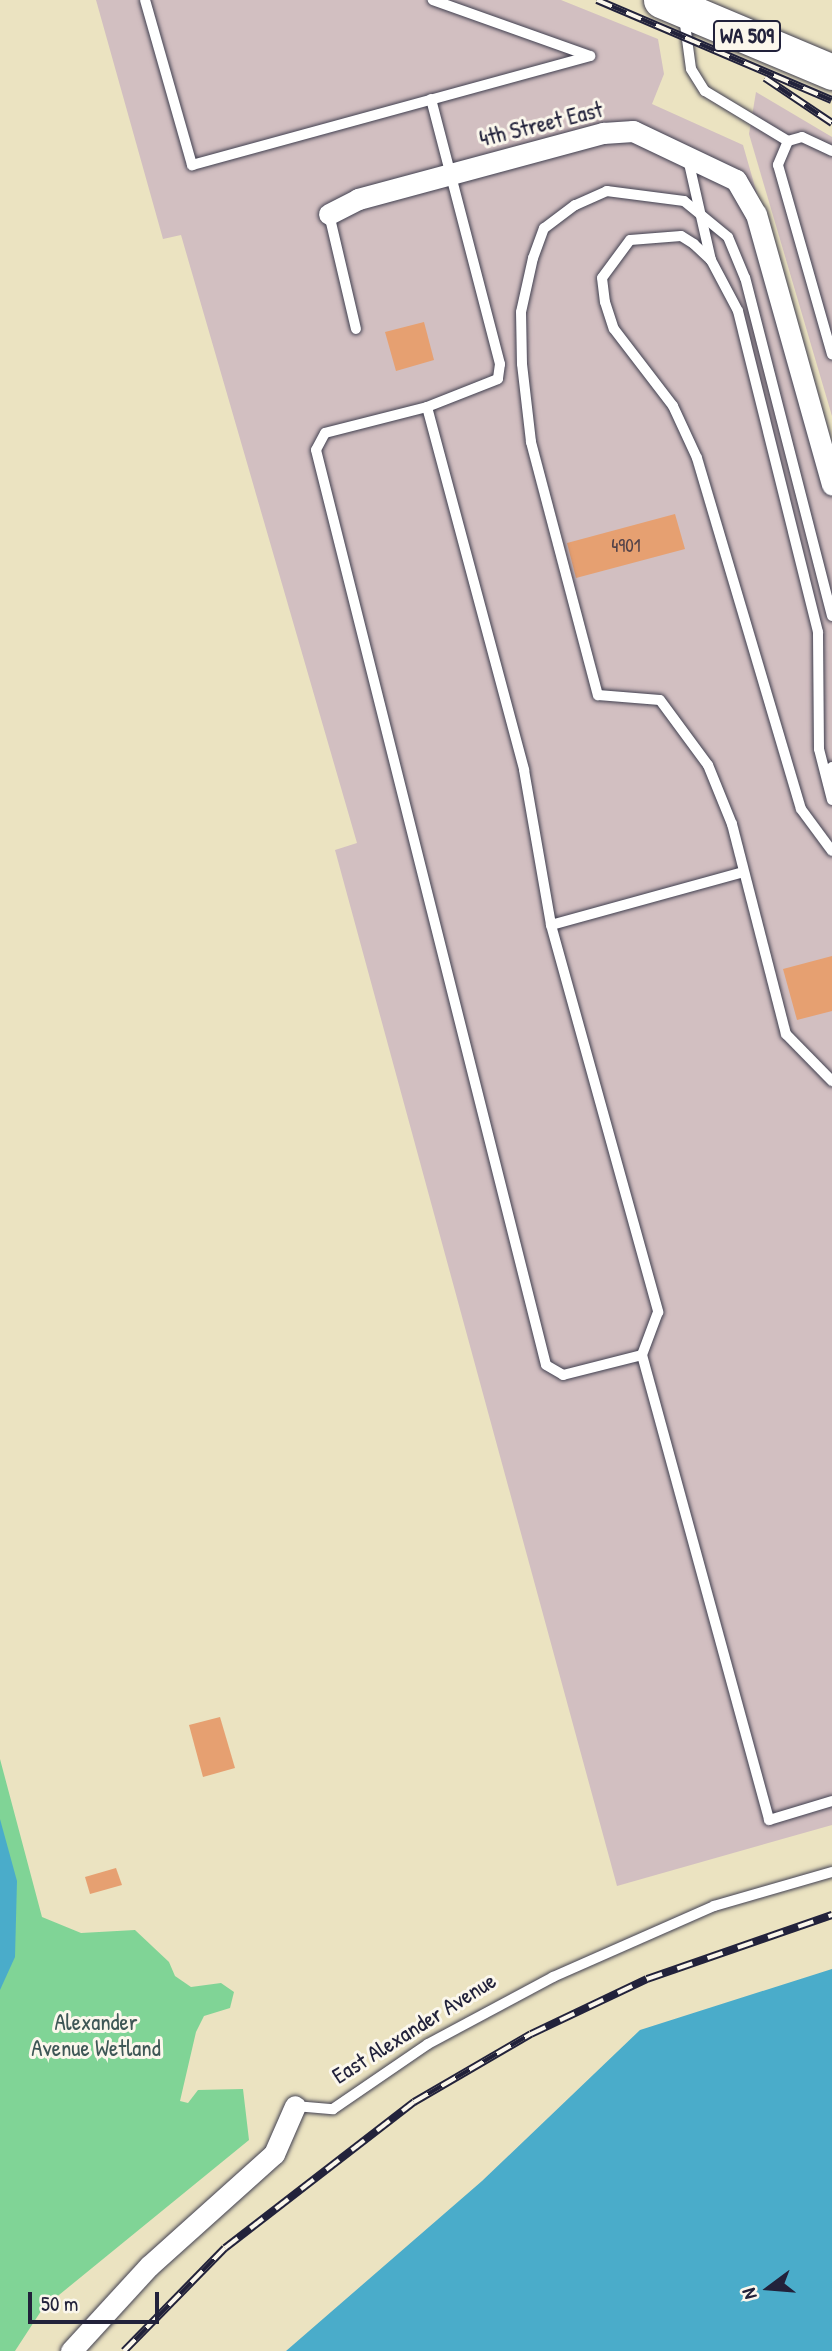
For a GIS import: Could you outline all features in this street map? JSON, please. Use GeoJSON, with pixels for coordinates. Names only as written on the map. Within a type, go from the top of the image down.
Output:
{"type":"FeatureCollection","features":[{"type":"Feature","properties":{"kind":"highway","name":"WA 509"},"geometry":{"type":"LineString","coordinates":[[672,5],[832,72]]}},
{"type":"Feature","properties":{"kind":"street","name":"4th Street East"},"geometry":{"type":"LineString","coordinates":[[329,214],[337,205],[450,174],[634,131],[736,180],[756,214],[832,485]]}},
{"type":"Feature","properties":{"kind":"street","name":"East Alexander Avenue"},"geometry":{"type":"LineString","coordinates":[[71,2351],[149,2266],[274,2154],[295,2106]]}},
{"type":"Feature","properties":{"kind":"lane"},"geometry":{"type":"LineString","coordinates":[[145,0],[192,165],[590,55],[433,0]]}},
{"type":"Feature","properties":{"kind":"lane"},"geometry":{"type":"LineString","coordinates":[[672,5],[691,69],[705,91],[788,141],[802,138],[832,151]]}},
{"type":"Feature","properties":{"kind":"lane"},"geometry":{"type":"LineString","coordinates":[[431,99],[500,364],[498,379],[488,387],[427,407],[325,433],[316,450],[547,1365],[563,1375],[642,1355]]}},
{"type":"Feature","properties":{"kind":"lane"},"geometry":{"type":"LineString","coordinates":[[788,141],[778,165],[832,354]]}},
{"type":"Feature","properties":{"kind":"lane"},"geometry":{"type":"LineString","coordinates":[[688,159],[711,260],[738,311],[818,632],[819,749],[832,800]]}},
{"type":"Feature","properties":{"kind":"lane"},"geometry":{"type":"LineString","coordinates":[[832,616],[740,261],[728,237],[701,211],[684,201],[607,191],[575,205],[544,228],[521,312],[522,364],[531,442],[598,695],[660,700],[683,725],[708,765],[743,872],[786,1034],[832,1081]]}},
{"type":"Feature","properties":{"kind":"lane"},"geometry":{"type":"LineString","coordinates":[[329,214],[356,329]]}},
{"type":"Feature","properties":{"kind":"lane"},"geometry":{"type":"LineString","coordinates":[[711,260],[681,236],[629,240],[602,278],[605,302],[614,329],[673,406],[697,458],[801,809],[832,851]]}},
{"type":"Feature","properties":{"kind":"lane"},"geometry":{"type":"LineString","coordinates":[[427,407],[524,769],[551,925],[657,1312],[642,1355],[769,1820],[832,1801]]}},
{"type":"Feature","properties":{"kind":"lane"},"geometry":{"type":"LineString","coordinates":[[832,767],[832,786]]}},
{"type":"Feature","properties":{"kind":"lane"},"geometry":{"type":"LineString","coordinates":[[551,925],[743,872]]}},
{"type":"Feature","properties":{"kind":"lane","name":"East Alexander Avenue"},"geometry":{"type":"LineString","coordinates":[[295,2106],[333,2109],[474,2018],[645,1933],[832,1872]]}},
{"type":"Feature","properties":{"kind":"shaded area"},"geometry":{"type":"Polygon","coordinates":[[[96,0],[561,0],[658,39],[664,74],[652,104],[743,145],[832,457],[832,1825],[617,1886],[335,850],[357,843],[181,235],[163,239],[96,0]]]}},
{"type":"Feature","properties":{"kind":"shaded area"},"geometry":{"type":"Polygon","coordinates":[[[756,92],[832,137],[832,416],[749,134],[756,92]]]}},
{"type":"Feature","properties":{"kind":"green space","name":"Alexander Avenue Wetland"},"geometry":{"type":"Polygon","coordinates":[[[0,1759],[42,1917],[81,1933],[135,1930],[169,1962],[175,1976],[191,1987],[221,1983],[234,1992],[230,2008],[204,2016],[196,2032],[180,2101],[188,2103],[198,2090],[243,2089],[249,2140],[43,2308],[15,2351],[0,2351],[0,1759]]]}},
{"type":"Feature","properties":{"kind":"water"},"geometry":{"type":"Polygon","coordinates":[[[0,1819],[17,1881],[15,1957],[0,1990],[0,1819]]]}},
{"type":"Feature","properties":{"kind":"water"},"geometry":{"type":"Polygon","coordinates":[[[832,1969],[832,2351],[286,2351],[482,2181],[640,2030],[832,1969]]]}},
{"type":"Feature","properties":{"kind":"building"},"geometry":{"type":"Polygon","coordinates":[[[424,322],[434,360],[396,371],[385,332],[424,322]]]}},
{"type":"Feature","properties":{"kind":"building"},"geometry":{"type":"Polygon","coordinates":[[[675,514],[685,549],[576,578],[567,543],[675,514]]]}},
{"type":"Feature","properties":{"kind":"building"},"geometry":{"type":"Polygon","coordinates":[[[832,956],[832,1011],[797,1020],[783,969],[832,956]]]}},
{"type":"Feature","properties":{"kind":"building"},"geometry":{"type":"Polygon","coordinates":[[[220,1717],[235,1768],[203,1777],[189,1725],[220,1717]]]}},
{"type":"Feature","properties":{"kind":"building"},"geometry":{"type":"Polygon","coordinates":[[[116,1868],[122,1885],[90,1894],[85,1877],[116,1868]]]}},
{"type":"Feature","properties":{"kind":"railway"},"geometry":{"type":"LineString","coordinates":[[597,0],[832,100]]}},
{"type":"Feature","properties":{"kind":"railway"},"geometry":{"type":"LineString","coordinates":[[765,78],[832,123]]}},
{"type":"Feature","properties":{"kind":"railway"},"geometry":{"type":"LineString","coordinates":[[124,2351],[225,2248],[414,2102],[531,2034],[647,1979],[832,1915]]}}]}
